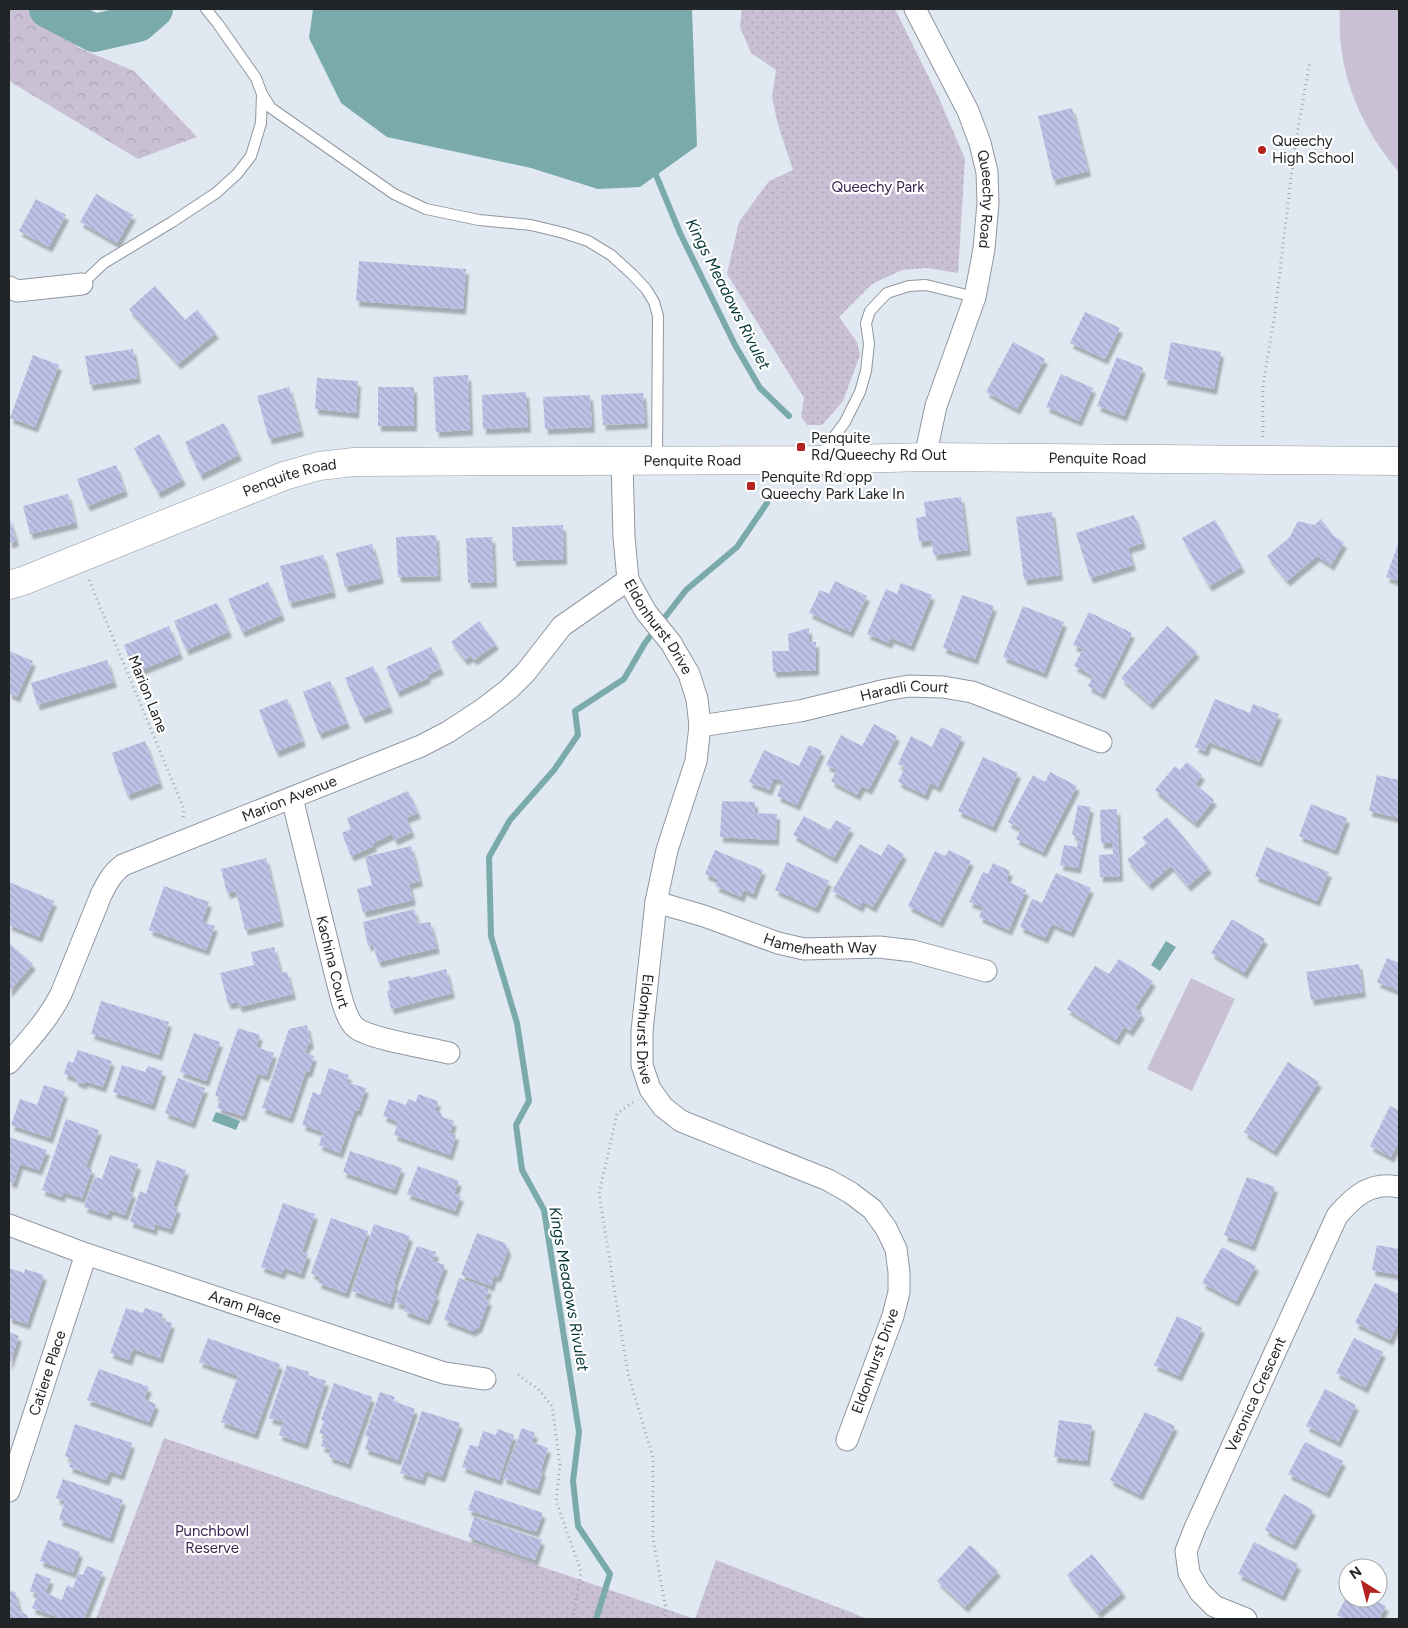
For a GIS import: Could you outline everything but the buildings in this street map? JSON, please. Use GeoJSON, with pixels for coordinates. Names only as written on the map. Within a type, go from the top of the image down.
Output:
{"type":"FeatureCollection","features":[{"type":"Feature","properties":{"kind":"street","name":"Queechy Road"},"geometry":{"type":"LineString","coordinates":[[916,9],[968,111],[980,143],[987,172],[988,203],[985,240],[975,297],[936,406],[925,458]]}},
{"type":"Feature","properties":{"kind":"street"},"geometry":{"type":"LineString","coordinates":[[9,287],[17,291],[82,284]]}},
{"type":"Feature","properties":{"kind":"street","name":"Penquite Road"},"geometry":{"type":"LineString","coordinates":[[9,585],[284,476],[319,466],[354,462],[435,460],[622,462],[925,458],[1399,461]]}},
{"type":"Feature","properties":{"kind":"street","name":"Eldonhurst Drive"},"geometry":{"type":"LineString","coordinates":[[622,462],[624,537],[628,580],[646,612],[670,643],[689,674],[697,699],[700,726],[696,761],[668,850],[656,902],[642,1031],[642,1066],[650,1089],[663,1107],[681,1121],[828,1180],[851,1193],[872,1209],[886,1228],[896,1249],[899,1292],[893,1316],[847,1440]]}},
{"type":"Feature","properties":{"kind":"street","name":"Marion Avenue"},"geometry":{"type":"LineString","coordinates":[[9,1063],[44,1023],[54,1008],[108,880],[116,870],[123,865],[182,841],[421,746],[448,732],[509,689],[526,672],[562,626],[628,580]]}},
{"type":"Feature","properties":{"kind":"street","name":"Haradli Court"},"geometry":{"type":"LineString","coordinates":[[700,726],[800,711],[909,686],[943,687],[972,692],[1101,742]]}},
{"type":"Feature","properties":{"kind":"street","name":"Kachina Court"},"geometry":{"type":"LineString","coordinates":[[292,798],[338,985],[345,1010],[355,1027],[373,1036],[449,1053]]}},
{"type":"Feature","properties":{"kind":"street","name":"Hamelheath Way"},"geometry":{"type":"LineString","coordinates":[[656,902],[704,916],[778,943],[804,949],[880,947],[913,950],[986,971]]}},
{"type":"Feature","properties":{"kind":"street","name":"Veronica Crescent"},"geometry":{"type":"LineString","coordinates":[[1246,1619],[1214,1606],[1200,1592],[1189,1573],[1186,1551],[1337,1216],[1351,1200],[1370,1188],[1399,1187]]}},
{"type":"Feature","properties":{"kind":"street","name":"Aram Place"},"geometry":{"type":"LineString","coordinates":[[9,1225],[86,1254],[444,1373],[485,1379]]}},
{"type":"Feature","properties":{"kind":"street","name":"Catiere Place"},"geometry":{"type":"LineString","coordinates":[[9,1491],[86,1254]]}},
{"type":"Feature","properties":{"kind":"lane"},"geometry":{"type":"LineString","coordinates":[[206,9],[256,78],[270,108],[394,194],[426,209],[478,220],[531,225],[588,241],[611,255],[632,274],[646,289],[654,302],[658,316],[657,461]]}},
{"type":"Feature","properties":{"kind":"lane"},"geometry":{"type":"LineString","coordinates":[[82,284],[104,263],[216,193],[237,174],[251,156],[261,124],[262,94]]}},
{"type":"Feature","properties":{"kind":"lane"},"geometry":{"type":"LineString","coordinates":[[817,460],[845,422],[860,392],[866,371],[869,344],[866,323],[870,311],[881,299],[887,293],[909,286],[926,285],[975,297]]}},
{"type":"Feature","properties":{"kind":"path"},"geometry":{"type":"LineString","coordinates":[[1264,460],[1263,385],[1275,313],[1294,152],[1310,61]]}},
{"type":"Feature","properties":{"kind":"path","name":"Marion Lane"},"geometry":{"type":"LineString","coordinates":[[80,558],[184,809],[182,841]]}},
{"type":"Feature","properties":{"kind":"path"},"geometry":{"type":"LineString","coordinates":[[650,1089],[618,1114],[599,1194],[628,1374],[653,1457],[653,1539],[666,1609],[665,1619]]}},
{"type":"Feature","properties":{"kind":"path"},"geometry":{"type":"LineString","coordinates":[[518,1375],[538,1389],[552,1406],[560,1465],[556,1501],[581,1571],[573,1619]]}},
{"type":"Feature","properties":{"kind":"green space"},"geometry":{"type":"Polygon","coordinates":[[[9,9],[35,9],[79,48],[134,71],[197,137],[138,159],[9,81],[9,9]]]}},
{"type":"Feature","properties":{"kind":"green space","name":"Queechy Park"},"geometry":{"type":"Polygon","coordinates":[[[742,9],[895,9],[938,96],[965,159],[958,273],[927,268],[902,270],[872,284],[839,317],[857,342],[860,355],[843,401],[822,425],[807,425],[801,417],[804,398],[727,274],[739,222],[769,181],[793,170],[778,125],[772,97],[776,70],[751,53],[740,27],[742,9]]]}},
{"type":"Feature","properties":{"kind":"green space"},"geometry":{"type":"Polygon","coordinates":[[[1340,9],[1399,9],[1399,172],[1373,136],[1353,96],[1342,54],[1340,9]]]}},
{"type":"Feature","properties":{"kind":"green space"},"geometry":{"type":"Polygon","coordinates":[[[1191,978],[1235,999],[1192,1091],[1147,1069],[1191,978]]]}},
{"type":"Feature","properties":{"kind":"green space","name":"Punchbowl Reserve"},"geometry":{"type":"Polygon","coordinates":[[[164,1438],[695,1619],[96,1619],[164,1438]]]}},
{"type":"Feature","properties":{"kind":"green space"},"geometry":{"type":"Polygon","coordinates":[[[716,1560],[868,1619],[695,1619],[716,1560]]]}},
{"type":"Feature","properties":{"kind":"shaded area"},"geometry":{"type":"Polygon","coordinates":[[[313,9],[692,9],[697,146],[640,187],[598,189],[531,168],[387,137],[341,103],[309,38],[313,9]]]}},
{"type":"Feature","properties":{"kind":"shaded area"},"geometry":{"type":"Polygon","coordinates":[[[1166,941],[1176,947],[1160,971],[1151,965],[1166,941]]]}},
{"type":"Feature","properties":{"kind":"shaded area"},"geometry":{"type":"Polygon","coordinates":[[[216,1112],[240,1121],[236,1130],[212,1121],[216,1112]]]}},
{"type":"Feature","properties":{"kind":"waterway"},"geometry":{"type":"LineString","coordinates":[[48,9],[94,33],[138,23],[154,9]]}},
{"type":"Feature","properties":{"kind":"waterway","name":"Kings Meadows Rivulet"},"geometry":{"type":"LineString","coordinates":[[656,175],[680,233],[735,345],[760,388],[789,416]]}},
{"type":"Feature","properties":{"kind":"waterway","name":"Kings Meadows Rivulet"},"geometry":{"type":"LineString","coordinates":[[596,1619],[610,1574],[578,1526],[573,1481],[579,1432],[544,1210],[522,1170],[516,1125],[529,1101],[517,1023],[491,936],[489,857],[510,820],[554,770],[578,735],[575,711],[624,679],[645,643],[686,590],[737,547],[767,503]]}},
{"type":"Feature","properties":{"kind":"place","name":"Queechy High School"},"geometry":{"type":"Point","coordinates":[1262,150]}},
{"type":"Feature","properties":{"kind":"place","name":"Penquite Rd/Queechy Rd Out"},"geometry":{"type":"Point","coordinates":[801,447]}},
{"type":"Feature","properties":{"kind":"place","name":"Penquite Rd opp Queechy Park Lake In"},"geometry":{"type":"Point","coordinates":[751,486]}}]}
